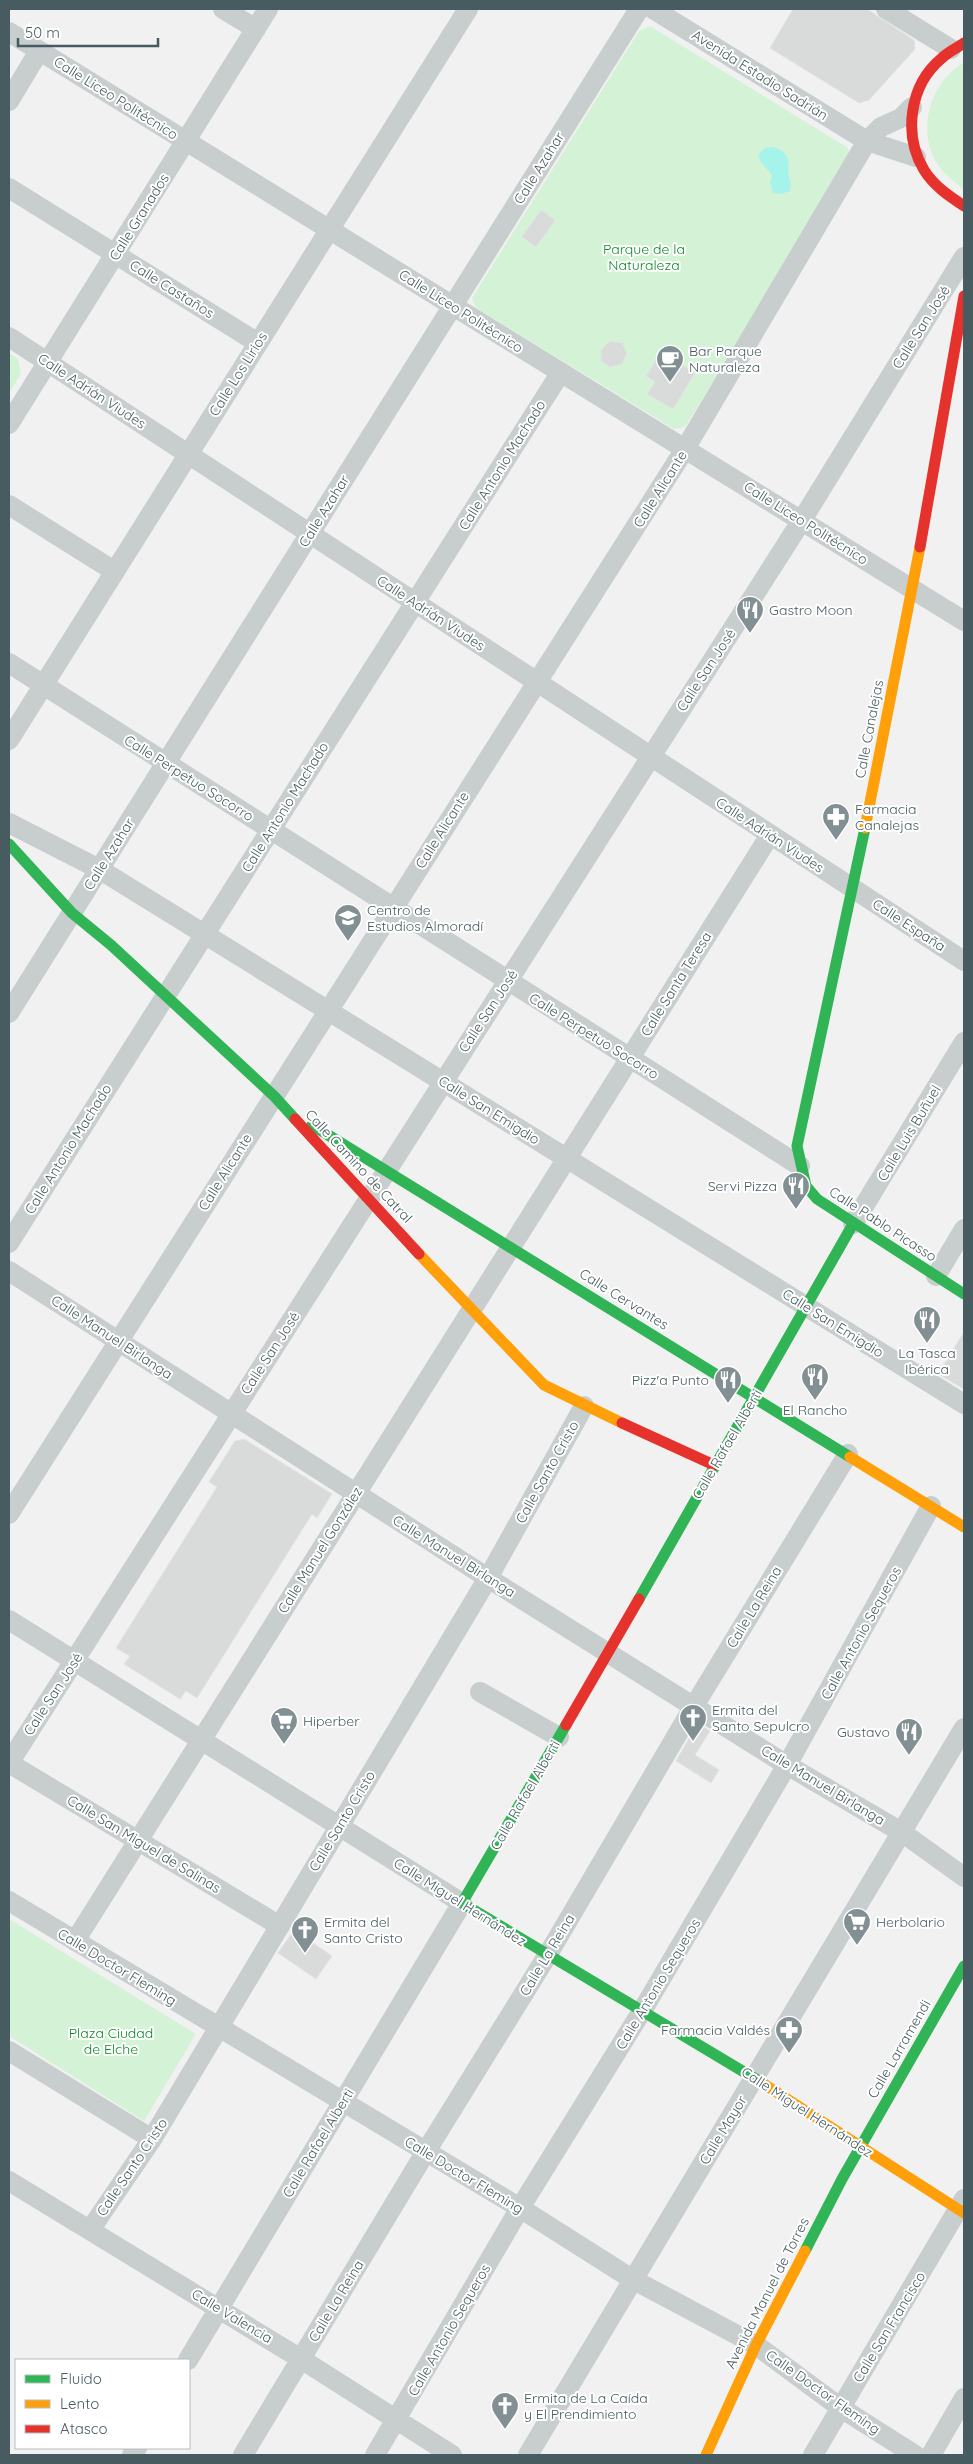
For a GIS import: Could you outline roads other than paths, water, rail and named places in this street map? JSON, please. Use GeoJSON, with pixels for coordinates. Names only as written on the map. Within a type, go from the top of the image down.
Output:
{"type":"FeatureCollection","features":[{"type":"Feature","properties":{"kind":"main road"},"geometry":{"type":"LineString","coordinates":[[957,46],[937,61],[917,90],[912,107],[911,132],[916,157],[929,180],[948,198],[964,206]]}},
{"type":"Feature","properties":{"kind":"main road","name":"Calle Canalejas"},"geometry":{"type":"LineString","coordinates":[[800,1166],[797,1146],[853,889],[913,589],[964,296]]}},
{"type":"Feature","properties":{"kind":"main road","name":"Calle Camino de Catral"},"geometry":{"type":"LineString","coordinates":[[9,844],[72,913],[111,945],[281,1103],[368,1200],[544,1385],[584,1406],[714,1465]]}},
{"type":"Feature","properties":{"kind":"main road","name":"Calle Cervantes"},"geometry":{"type":"LineString","coordinates":[[281,1103],[387,1171],[964,1527]]}},
{"type":"Feature","properties":{"kind":"main road","name":"Calle Pablo Picasso"},"geometry":{"type":"LineString","coordinates":[[800,1166],[806,1186],[817,1199],[964,1294]]}},
{"type":"Feature","properties":{"kind":"main road","name":"Calle Rafael Alberti"},"geometry":{"type":"LineString","coordinates":[[462,1903],[608,1653],[853,1224]]}},
{"type":"Feature","properties":{"kind":"main road","name":"Calle Miguel Hernández"},"geometry":{"type":"LineString","coordinates":[[462,1903],[547,1956],[755,2078],[861,2147],[962,2207]]}},
{"type":"Feature","properties":{"kind":"main road","name":"Calle Larramendi"},"geometry":{"type":"LineString","coordinates":[[861,2147],[964,1966]]}},
{"type":"Feature","properties":{"kind":"main road","name":"Avenida Manuel de Torres"},"geometry":{"type":"LineString","coordinates":[[706,2455],[756,2345],[842,2179],[861,2147]]}},
{"type":"Feature","properties":{"kind":"street"},"geometry":{"type":"LineString","coordinates":[[223,9],[256,29]]}},
{"type":"Feature","properties":{"kind":"street","name":"Calle Granados"},"geometry":{"type":"LineString","coordinates":[[9,424],[268,9]]}},
{"type":"Feature","properties":{"kind":"street","name":"Calle Los Lirios"},"geometry":{"type":"LineString","coordinates":[[9,740],[468,9]]}},
{"type":"Feature","properties":{"kind":"street","name":"Calle Azahar"},"geometry":{"type":"LineString","coordinates":[[9,1013],[640,9]]}},
{"type":"Feature","properties":{"kind":"street","name":"Avenida Estadio Sadrián"},"geometry":{"type":"LineString","coordinates":[[653,9],[867,141],[916,157]]}},
{"type":"Feature","properties":{"kind":"street"},"geometry":{"type":"LineString","coordinates":[[886,9],[957,46]]}},
{"type":"Feature","properties":{"kind":"street","name":"Calle Liceo Politécnico"},"geometry":{"type":"LineString","coordinates":[[9,32],[964,621]]}},
{"type":"Feature","properties":{"kind":"street"},"geometry":{"type":"LineString","coordinates":[[9,101],[39,51]]}},
{"type":"Feature","properties":{"kind":"street"},"geometry":{"type":"LineString","coordinates":[[867,141],[881,127],[902,118],[912,107]]}},
{"type":"Feature","properties":{"kind":"street","name":"Calle Alicante"},"geometry":{"type":"LineString","coordinates":[[9,1514],[118,1341],[281,1103],[328,1011],[685,448],[867,141]]}},
{"type":"Feature","properties":{"kind":"street","name":"Calle Castaños"},"geometry":{"type":"LineString","coordinates":[[9,188],[258,343]]}},
{"type":"Feature","properties":{"kind":"street","name":"Calle San José"},"geometry":{"type":"LineString","coordinates":[[9,1763],[802,520],[964,257]]}},
{"type":"Feature","properties":{"kind":"street","name":"Calle Adrián Viudes"},"geometry":{"type":"LineString","coordinates":[[9,337],[853,889]]}},
{"type":"Feature","properties":{"kind":"street","name":"Calle Antonio Machado"},"geometry":{"type":"LineString","coordinates":[[9,1243],[561,372]]}},
{"type":"Feature","properties":{"kind":"street"},"geometry":{"type":"LineString","coordinates":[[9,504],[114,571]]}},
{"type":"Feature","properties":{"kind":"street","name":"Calle Perpetuo Socorro"},"geometry":{"type":"LineString","coordinates":[[9,663],[800,1166]]}},
{"type":"Feature","properties":{"kind":"street","name":"Calle San Emigdio"},"geometry":{"type":"LineString","coordinates":[[9,823],[99,869],[964,1404]]}},
{"type":"Feature","properties":{"kind":"street","name":"Calle Santa Teresa"},"geometry":{"type":"LineString","coordinates":[[566,1158],[770,835]]}},
{"type":"Feature","properties":{"kind":"street","name":"Calle España"},"geometry":{"type":"LineString","coordinates":[[853,889],[964,960]]}},
{"type":"Feature","properties":{"kind":"street","name":"Calle Luis Buñuel"},"geometry":{"type":"LineString","coordinates":[[853,1224],[964,1042]]}},
{"type":"Feature","properties":{"kind":"street","name":"Calle Manuel González"},"geometry":{"type":"LineString","coordinates":[[75,1942],[566,1158]]}},
{"type":"Feature","properties":{"kind":"street"},"geometry":{"type":"LineString","coordinates":[[936,1276],[964,1229]]}},
{"type":"Feature","properties":{"kind":"street","name":"Calle Manuel Birlanga"},"geometry":{"type":"LineString","coordinates":[[9,1271],[488,1578],[787,1765],[903,1833],[964,1876]]}},
{"type":"Feature","properties":{"kind":"street","name":"Calle Santo Cristo"},"geometry":{"type":"LineString","coordinates":[[90,2230],[152,2139],[280,1926],[488,1578],[584,1406]]}},
{"type":"Feature","properties":{"kind":"street","name":"Calle La Reina"},"geometry":{"type":"LineString","coordinates":[[243,2455],[425,2153],[547,1956],[694,1706],[848,1454]]}},
{"type":"Feature","properties":{"kind":"street","name":"Calle Antonio Sequeros"},"geometry":{"type":"LineString","coordinates":[[375,2455],[520,2208],[642,2011],[937,1510]]}},
{"type":"Feature","properties":{"kind":"street","name":"Calle Miguel Hernández"},"geometry":{"type":"LineString","coordinates":[[9,1620],[462,1903]]}},
{"type":"Feature","properties":{"kind":"street"},"geometry":{"type":"LineString","coordinates":[[480,1692],[559,1737]]}},
{"type":"Feature","properties":{"kind":"street","name":"Calle Mayor"},"geometry":{"type":"LineString","coordinates":[[528,2455],[632,2279],[903,1833],[964,1728]]}},
{"type":"Feature","properties":{"kind":"street","name":"Calle San Miguel de Salinas"},"geometry":{"type":"LineString","coordinates":[[9,1763],[280,1926]]}},
{"type":"Feature","properties":{"kind":"street","name":"Calle Doctor Fleming"},"geometry":{"type":"LineString","coordinates":[[9,1901],[425,2153],[520,2208],[632,2279],[756,2345],[841,2408],[915,2455]]}},
{"type":"Feature","properties":{"kind":"street","name":"Calle Rafael Alberti"},"geometry":{"type":"LineString","coordinates":[[189,2359],[462,1903]]}},
{"type":"Feature","properties":{"kind":"street"},"geometry":{"type":"LineString","coordinates":[[9,2051],[152,2139]]}},
{"type":"Feature","properties":{"kind":"street","name":"Calle Valencia"},"geometry":{"type":"LineString","coordinates":[[9,2181],[301,2358],[452,2455]]}},
{"type":"Feature","properties":{"kind":"street","name":"Calle San Francisco"},"geometry":{"type":"LineString","coordinates":[[813,2455],[962,2207]]}},
{"type":"Feature","properties":{"kind":"street"},"geometry":{"type":"LineString","coordinates":[[931,2455],[964,2398]]}},
{"type":"Feature","properties":{"kind":"water"},"geometry":{"type":"Polygon","coordinates":[[[772,147],[785,153],[788,162],[790,191],[781,194],[773,193],[770,183],[772,175],[761,162],[758,155],[765,148],[772,147]]]}},
{"type":"Feature","properties":{"kind":"place","name":"Bar Parque Naturaleza"},"geometry":{"type":"Point","coordinates":[670,383]}},
{"type":"Feature","properties":{"kind":"place","name":"Gastro Moon"},"geometry":{"type":"Point","coordinates":[750,634]}},
{"type":"Feature","properties":{"kind":"place","name":"Farmacia Canalejas"},"geometry":{"type":"Point","coordinates":[836,841]}},
{"type":"Feature","properties":{"kind":"place","name":"Centro de Estudios Almoradí"},"geometry":{"type":"Point","coordinates":[348,942]}},
{"type":"Feature","properties":{"kind":"place","name":"Servi Pizza"},"geometry":{"type":"Point","coordinates":[796,1210]}},
{"type":"Feature","properties":{"kind":"place","name":"La Tasca Ibérica"},"geometry":{"type":"Point","coordinates":[927,1344]}},
{"type":"Feature","properties":{"kind":"place","name":"El Rancho"},"geometry":{"type":"Point","coordinates":[815,1401]}},
{"type":"Feature","properties":{"kind":"place","name":"Pizz'a Punto"},"geometry":{"type":"Point","coordinates":[728,1404]}},
{"type":"Feature","properties":{"kind":"place","name":"Ermita del Santo Sepulcro"},"geometry":{"type":"Point","coordinates":[693,1742]}},
{"type":"Feature","properties":{"kind":"place","name":"Hiperber"},"geometry":{"type":"Point","coordinates":[284,1745]}},
{"type":"Feature","properties":{"kind":"place","name":"Gustavo"},"geometry":{"type":"Point","coordinates":[909,1756]}},
{"type":"Feature","properties":{"kind":"place","name":"Herbolario"},"geometry":{"type":"Point","coordinates":[857,1946]}},
{"type":"Feature","properties":{"kind":"place","name":"Ermita del Santo Cristo"},"geometry":{"type":"Point","coordinates":[305,1954]}},
{"type":"Feature","properties":{"kind":"place","name":"Farmacia Valdés"},"geometry":{"type":"Point","coordinates":[789,2054]}},
{"type":"Feature","properties":{"kind":"place","name":"Ermita de La Caída y El Prendimiento"},"geometry":{"type":"Point","coordinates":[505,2430]}},
{"type":"Feature","properties":{"kind":"park label","name":"Parque de la Naturaleza"},"geometry":{"type":"Point","coordinates":[644,258]}},
{"type":"Feature","properties":{"kind":"park label","name":"Plaza Ciudad de Elche"},"geometry":{"type":"Point","coordinates":[111,2042]}}]}
